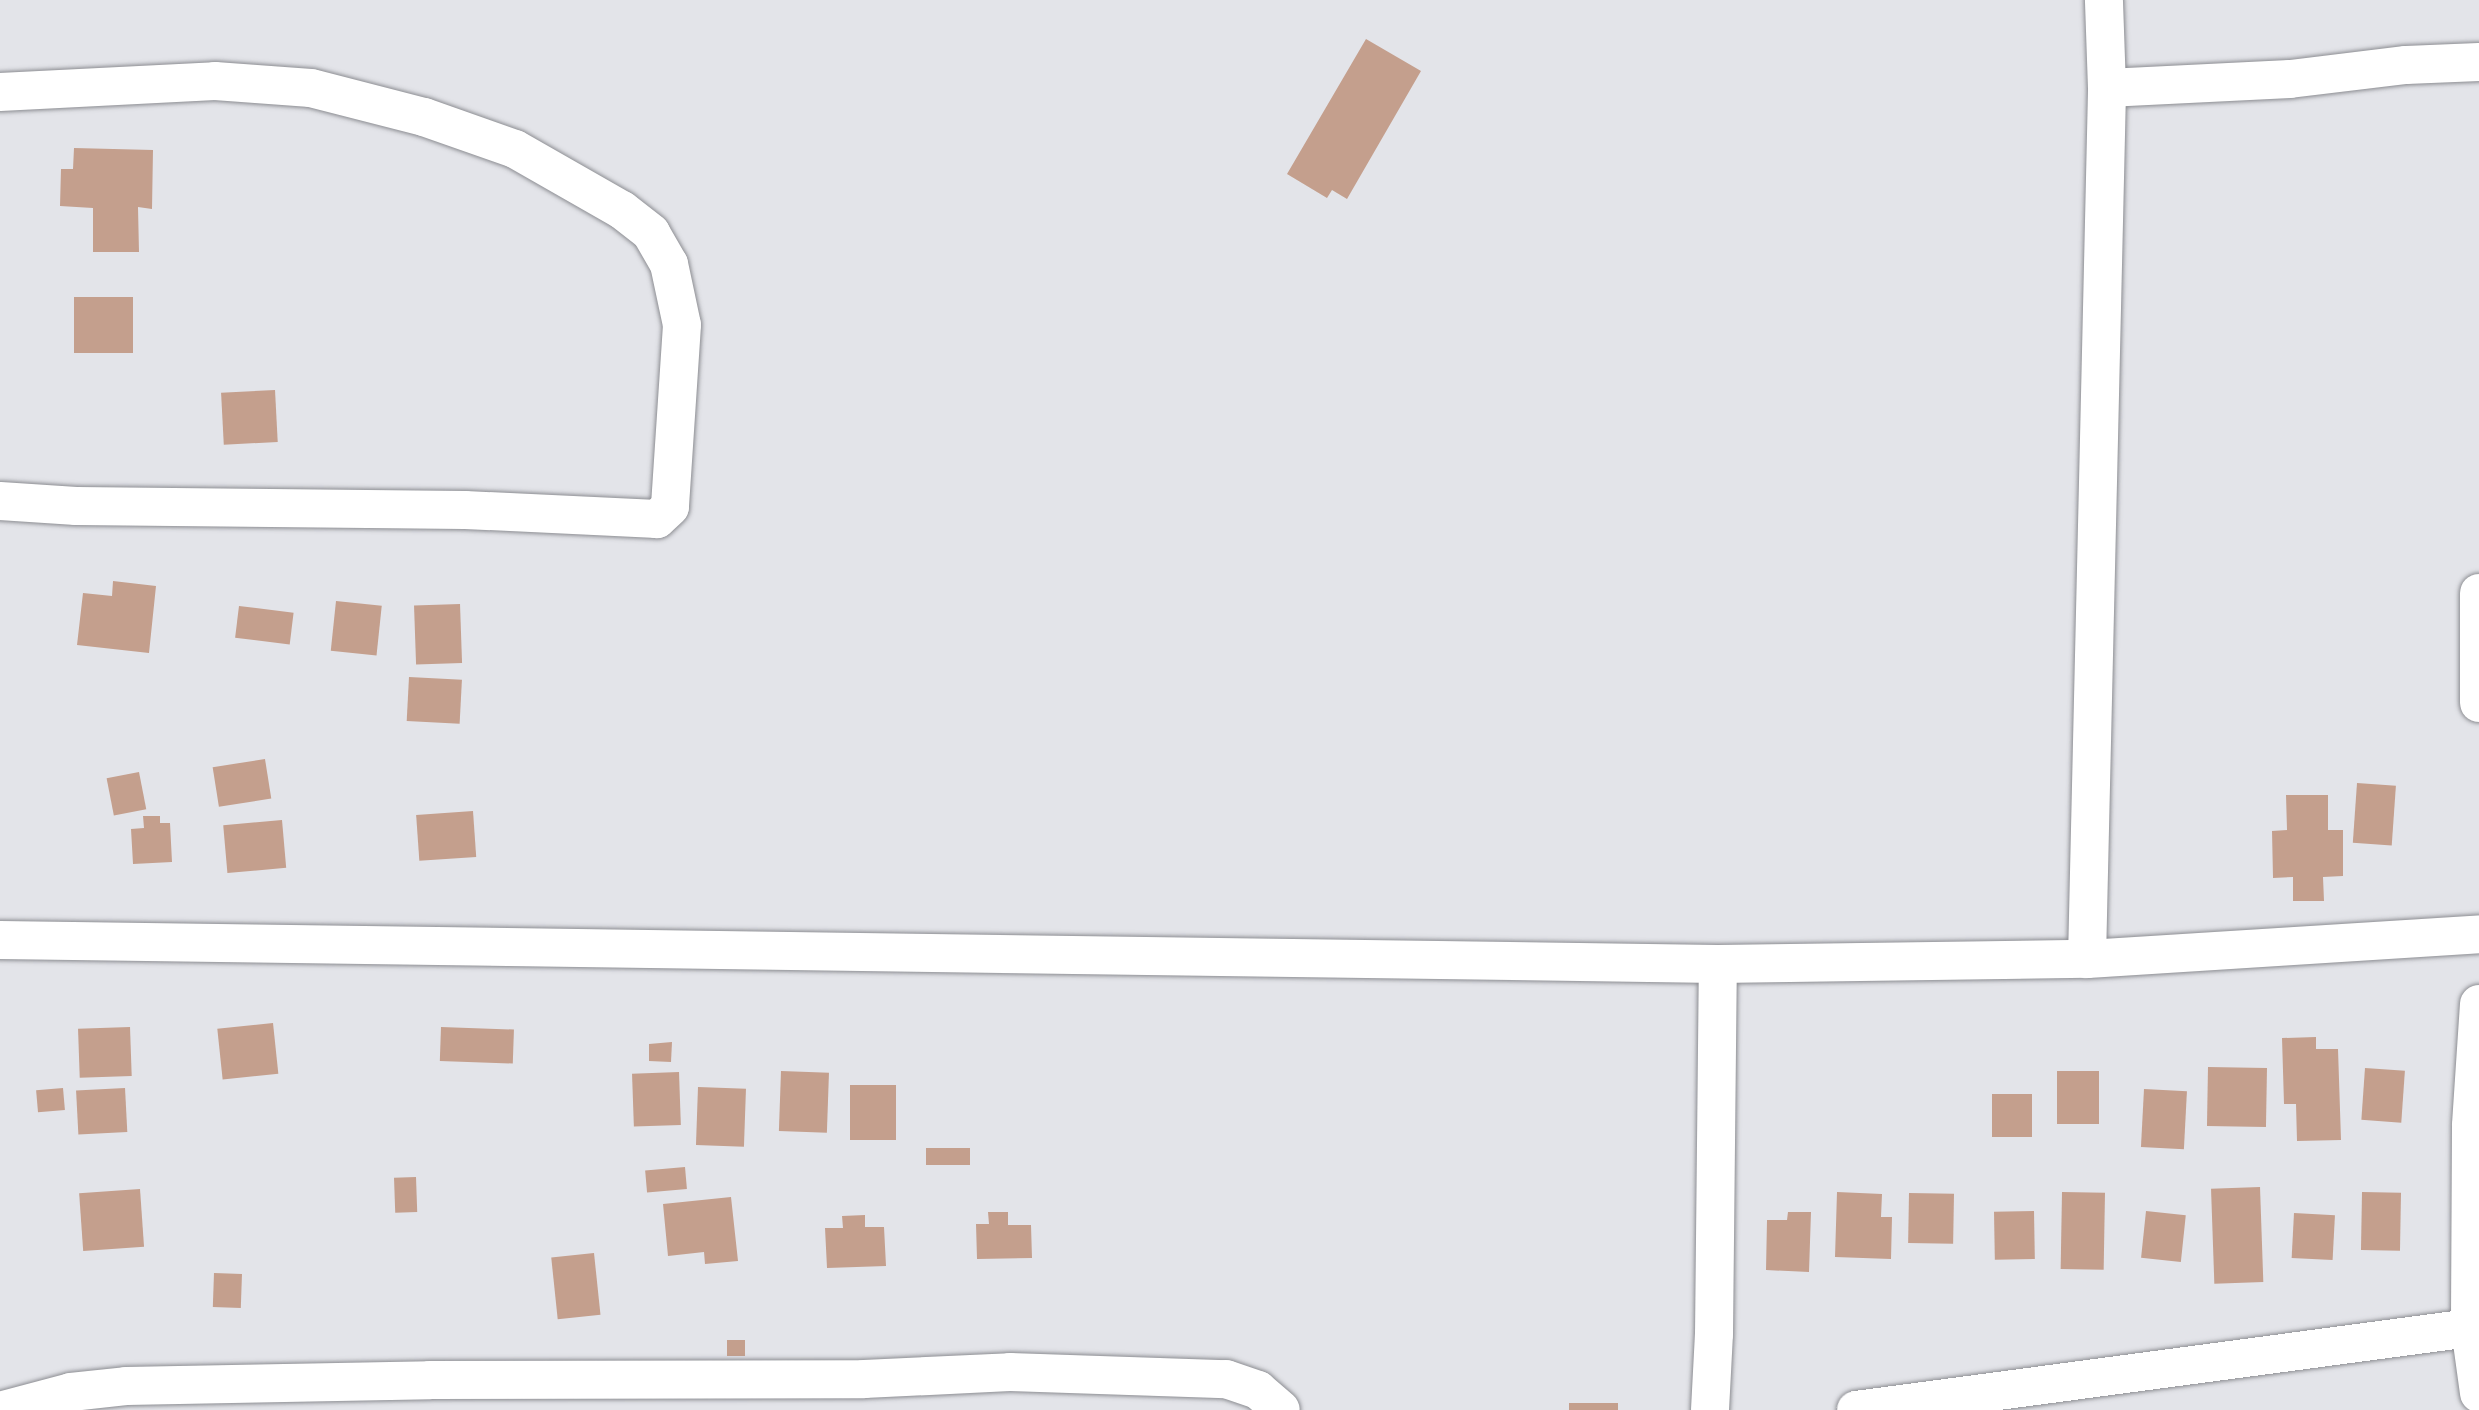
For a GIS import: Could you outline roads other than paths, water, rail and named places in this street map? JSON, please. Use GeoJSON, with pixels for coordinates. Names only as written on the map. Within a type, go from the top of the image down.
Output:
{"type":"FeatureCollection","features":[{"type":"Feature","properties":{"kind":"street"},"geometry":{"type":"LineString","coordinates":[[2087,959],[2107,88],[2104,0]]}},
{"type":"Feature","properties":{"kind":"street"},"geometry":{"type":"LineString","coordinates":[[2107,88],[2290,79],[2406,65],[2479,62]]}},
{"type":"Feature","properties":{"kind":"street"},"geometry":{"type":"LineString","coordinates":[[0,92],[215,81],[311,88],[424,117],[515,149],[622,210],[651,233],[669,264],[682,325],[670,507],[666,514],[657,519],[465,510],[76,506],[0,501]]}},
{"type":"Feature","properties":{"kind":"street"},"geometry":{"type":"LineString","coordinates":[[2479,593],[2479,703]]}},
{"type":"Feature","properties":{"kind":"street"},"geometry":{"type":"LineString","coordinates":[[0,940],[1718,964],[2087,959],[2479,934]]}},
{"type":"Feature","properties":{"kind":"street"},"geometry":{"type":"LineString","coordinates":[[1710,1410],[1714,1334],[1718,964]]}},
{"type":"Feature","properties":{"kind":"street"},"geometry":{"type":"LineString","coordinates":[[2479,1004],[2471,1126],[2470,1328],[2479,1393]]}},
{"type":"Feature","properties":{"kind":"street"},"geometry":{"type":"LineString","coordinates":[[1856,1410],[2470,1328]]}},
{"type":"Feature","properties":{"kind":"street"},"geometry":{"type":"LineString","coordinates":[[3,1410],[71,1392],[126,1386],[431,1395],[865,1394],[1010,1372],[1226,1379],[1258,1390],[1281,1410]]}}]}
